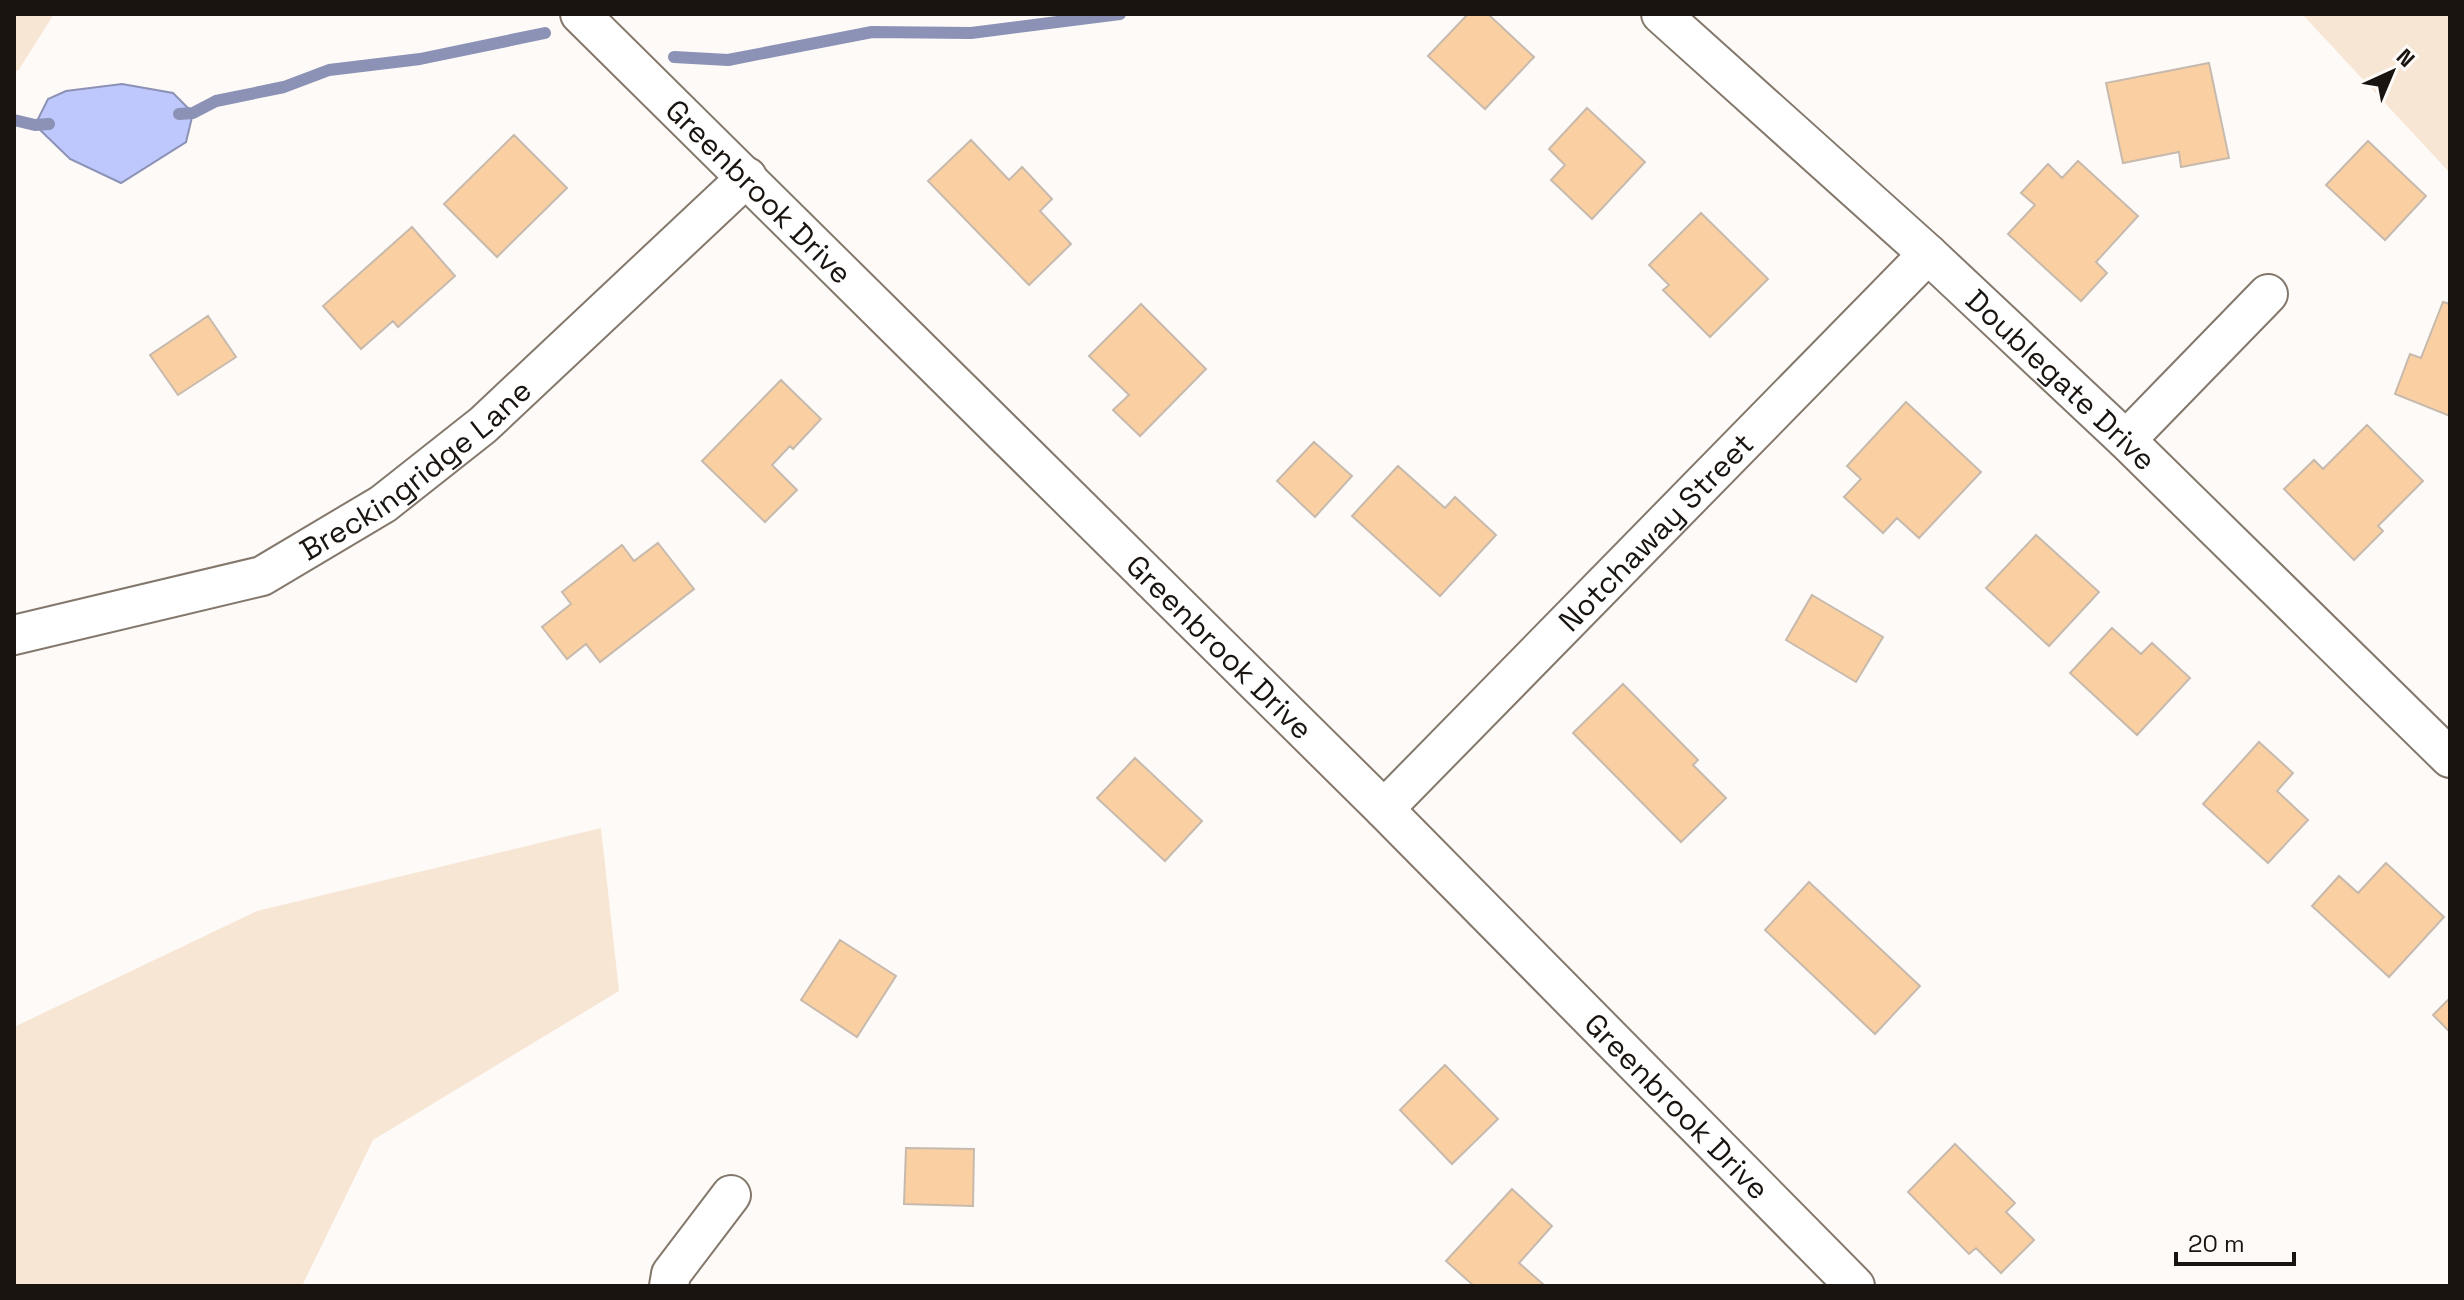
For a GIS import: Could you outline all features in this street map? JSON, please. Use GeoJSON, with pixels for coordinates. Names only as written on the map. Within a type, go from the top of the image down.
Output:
{"type":"FeatureCollection","features":[{"type":"Feature","properties":{"kind":"street","name":"Greenbrook Drive"},"geometry":{"type":"LineString","coordinates":[[580,14],[1384,809],[1855,1286]]}},
{"type":"Feature","properties":{"kind":"street","name":"Doublegate Drive"},"geometry":{"type":"LineString","coordinates":[[1661,14],[1928,254],[2126,440],[2450,758]]}},
{"type":"Feature","properties":{"kind":"street","name":"Breckingridge Lane"},"geometry":{"type":"LineString","coordinates":[[14,635],[262,576],[383,504],[483,425],[747,177]]}},
{"type":"Feature","properties":{"kind":"street","name":"Notchaway Street"},"geometry":{"type":"LineString","coordinates":[[1384,809],[1928,254]]}},
{"type":"Feature","properties":{"kind":"street"},"geometry":{"type":"LineString","coordinates":[[2126,440],[2268,294]]}},
{"type":"Feature","properties":{"kind":"street"},"geometry":{"type":"LineString","coordinates":[[669,1286],[671,1274],[731,1195]]}},
{"type":"Feature","properties":{"kind":"shaded area"},"geometry":{"type":"Polygon","coordinates":[[[14,14],[54,14],[18,71],[14,70],[14,14]]]}},
{"type":"Feature","properties":{"kind":"shaded area"},"geometry":{"type":"Polygon","coordinates":[[[2302,14],[2450,14],[2450,173],[2302,14]]]}},
{"type":"Feature","properties":{"kind":"shaded area"},"geometry":{"type":"Polygon","coordinates":[[[601,828],[619,991],[373,1140],[302,1286],[14,1286],[14,1027],[257,911],[601,828]]]}},
{"type":"Feature","properties":{"kind":"water"},"geometry":{"type":"Polygon","coordinates":[[[122,84],[173,93],[193,113],[186,142],[121,183],[70,159],[35,125],[48,99],[66,91],[122,84]]]}},
{"type":"Feature","properties":{"kind":"building"},"geometry":{"type":"Polygon","coordinates":[[[1468,14],[1488,14],[1534,57],[1485,109],[1428,56],[1468,14]]]}},
{"type":"Feature","properties":{"kind":"building"},"geometry":{"type":"Polygon","coordinates":[[[2209,63],[2229,158],[2181,167],[2179,152],[2123,163],[2106,83],[2209,63]]]}},
{"type":"Feature","properties":{"kind":"building"},"geometry":{"type":"Polygon","coordinates":[[[1587,108],[1645,162],[1592,219],[1551,180],[1565,165],[1549,149],[1587,108]]]}},
{"type":"Feature","properties":{"kind":"building"},"geometry":{"type":"Polygon","coordinates":[[[514,135],[567,188],[497,257],[444,204],[514,135]]]}},
{"type":"Feature","properties":{"kind":"building"},"geometry":{"type":"Polygon","coordinates":[[[971,140],[1009,180],[1022,167],[1052,199],[1040,211],[1071,244],[1029,285],[928,181],[971,140]]]}},
{"type":"Feature","properties":{"kind":"building"},"geometry":{"type":"Polygon","coordinates":[[[2368,141],[2426,196],[2385,240],[2326,185],[2368,141]]]}},
{"type":"Feature","properties":{"kind":"building"},"geometry":{"type":"Polygon","coordinates":[[[2078,161],[2138,216],[2096,262],[2107,273],[2081,301],[2008,234],[2035,205],[2021,193],[2048,164],[2062,178],[2078,161]]]}},
{"type":"Feature","properties":{"kind":"building"},"geometry":{"type":"Polygon","coordinates":[[[1701,213],[1768,279],[1710,337],[1663,290],[1669,285],[1649,265],[1701,213]]]}},
{"type":"Feature","properties":{"kind":"building"},"geometry":{"type":"Polygon","coordinates":[[[412,227],[455,276],[398,327],[393,321],[361,349],[323,306],[412,227]]]}},
{"type":"Feature","properties":{"kind":"building"},"geometry":{"type":"Polygon","coordinates":[[[2443,302],[2450,304],[2450,416],[2395,394],[2410,354],[2421,358],[2443,302]]]}},
{"type":"Feature","properties":{"kind":"building"},"geometry":{"type":"Polygon","coordinates":[[[1141,304],[1206,369],[1140,436],[1113,410],[1129,395],[1089,356],[1141,304]]]}},
{"type":"Feature","properties":{"kind":"building"},"geometry":{"type":"Polygon","coordinates":[[[208,316],[236,357],[178,395],[150,355],[208,316]]]}},
{"type":"Feature","properties":{"kind":"building"},"geometry":{"type":"Polygon","coordinates":[[[781,380],[821,419],[793,449],[790,446],[772,465],[797,490],[765,522],[702,461],[781,380]]]}},
{"type":"Feature","properties":{"kind":"building"},"geometry":{"type":"Polygon","coordinates":[[[1906,402],[1981,472],[1919,538],[1897,518],[1883,533],[1844,497],[1861,479],[1847,466],[1906,402]]]}},
{"type":"Feature","properties":{"kind":"building"},"geometry":{"type":"Polygon","coordinates":[[[2367,425],[2423,481],[2378,526],[2383,531],[2354,560],[2284,489],[2314,460],[2323,469],[2367,425]]]}},
{"type":"Feature","properties":{"kind":"building"},"geometry":{"type":"Polygon","coordinates":[[[1314,442],[1352,476],[1315,517],[1277,481],[1314,442]]]}},
{"type":"Feature","properties":{"kind":"building"},"geometry":{"type":"Polygon","coordinates":[[[1398,466],[1445,508],[1455,497],[1496,535],[1440,596],[1352,516],[1398,466]]]}},
{"type":"Feature","properties":{"kind":"building"},"geometry":{"type":"Polygon","coordinates":[[[2036,535],[2099,592],[2049,646],[1986,588],[2036,535]]]}},
{"type":"Feature","properties":{"kind":"building"},"geometry":{"type":"Polygon","coordinates":[[[658,543],[694,589],[600,662],[586,644],[567,659],[542,627],[571,604],[562,592],[622,545],[634,561],[658,543]]]}},
{"type":"Feature","properties":{"kind":"building"},"geometry":{"type":"Polygon","coordinates":[[[1812,595],[1883,637],[1856,682],[1786,640],[1812,595]]]}},
{"type":"Feature","properties":{"kind":"building"},"geometry":{"type":"Polygon","coordinates":[[[2112,628],[2141,654],[2152,643],[2190,678],[2137,735],[2070,673],[2112,628]]]}},
{"type":"Feature","properties":{"kind":"building"},"geometry":{"type":"Polygon","coordinates":[[[1623,684],[1698,760],[1693,765],[1726,798],[1681,842],[1573,733],[1623,684]]]}},
{"type":"Feature","properties":{"kind":"building"},"geometry":{"type":"Polygon","coordinates":[[[2259,742],[2293,773],[2277,791],[2308,820],[2268,863],[2203,804],[2259,742]]]}},
{"type":"Feature","properties":{"kind":"building"},"geometry":{"type":"Polygon","coordinates":[[[1135,758],[1202,821],[1165,861],[1097,798],[1135,758]]]}},
{"type":"Feature","properties":{"kind":"building"},"geometry":{"type":"Polygon","coordinates":[[[2386,863],[2444,917],[2389,977],[2312,906],[2339,876],[2358,893],[2386,863]]]}},
{"type":"Feature","properties":{"kind":"building"},"geometry":{"type":"Polygon","coordinates":[[[1809,882],[1920,986],[1875,1034],[1765,930],[1809,882]]]}},
{"type":"Feature","properties":{"kind":"building"},"geometry":{"type":"Polygon","coordinates":[[[840,940],[896,976],[857,1037],[801,1000],[840,940]]]}},
{"type":"Feature","properties":{"kind":"building"},"geometry":{"type":"Polygon","coordinates":[[[2450,998],[2450,1032],[2433,1015],[2450,998]]]}},
{"type":"Feature","properties":{"kind":"building"},"geometry":{"type":"Polygon","coordinates":[[[1445,1065],[1498,1119],[1452,1164],[1400,1110],[1445,1065]]]}},
{"type":"Feature","properties":{"kind":"building"},"geometry":{"type":"Polygon","coordinates":[[[1955,1144],[2015,1203],[2006,1212],[2034,1240],[2001,1273],[1976,1248],[1969,1254],[1908,1192],[1955,1144]]]}},
{"type":"Feature","properties":{"kind":"building"},"geometry":{"type":"Polygon","coordinates":[[[906,1148],[974,1149],[973,1206],[904,1204],[906,1148]]]}},
{"type":"Feature","properties":{"kind":"building"},"geometry":{"type":"Polygon","coordinates":[[[1512,1189],[1552,1226],[1519,1263],[1544,1285],[1474,1286],[1446,1261],[1512,1189]]]}},
{"type":"Feature","properties":{"kind":"waterway"},"geometry":{"type":"LineString","coordinates":[[674,57],[728,60],[872,32],[971,33],[1120,14]]}},
{"type":"Feature","properties":{"kind":"waterway"},"geometry":{"type":"LineString","coordinates":[[179,114],[193,113],[216,101],[284,87],[329,70],[420,59],[545,33]]}},
{"type":"Feature","properties":{"kind":"waterway"},"geometry":{"type":"LineString","coordinates":[[14,120],[35,125],[49,124]]}}]}
